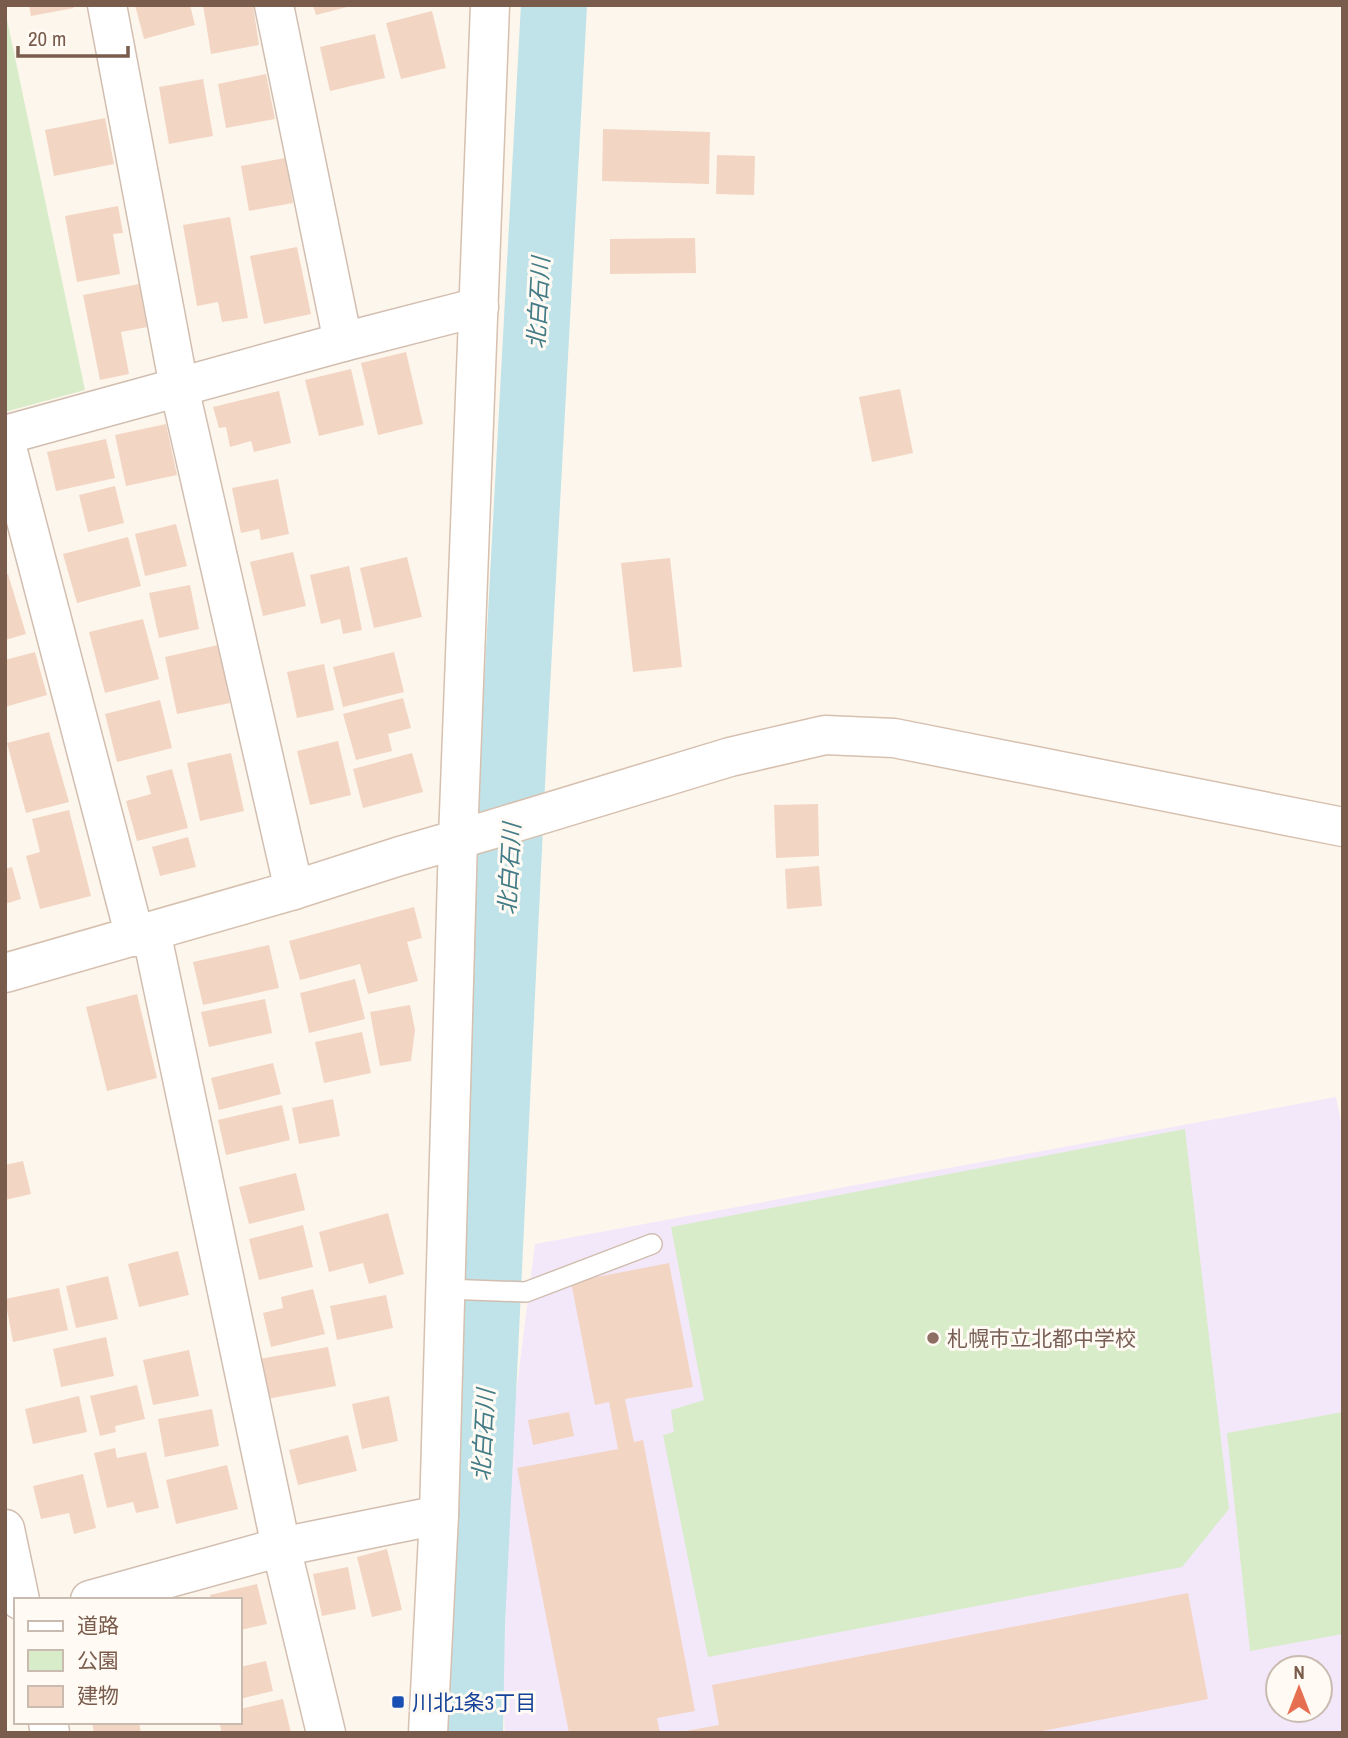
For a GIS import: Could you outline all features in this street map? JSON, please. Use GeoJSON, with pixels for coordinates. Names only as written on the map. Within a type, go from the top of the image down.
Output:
{"type":"FeatureCollection","features":[{"type":"Feature","properties":{"kind":"street"},"geometry":{"type":"LineString","coordinates":[[107,5],[179,387],[294,890]]}},
{"type":"Feature","properties":{"kind":"street"},"geometry":{"type":"LineString","coordinates":[[274,5],[343,342]]}},
{"type":"Feature","properties":{"kind":"street"},"geometry":{"type":"LineString","coordinates":[[428,1733],[439,1515],[459,1289],[474,834],[479,307],[491,5]]}},
{"type":"Feature","properties":{"kind":"street"},"geometry":{"type":"LineString","coordinates":[[5,435],[479,307]]}},
{"type":"Feature","properties":{"kind":"street"},"geometry":{"type":"LineString","coordinates":[[5,440],[143,934],[281,1546],[326,1733]]}},
{"type":"Feature","properties":{"kind":"street"},"geometry":{"type":"LineString","coordinates":[[5,973],[294,890],[730,757],[825,735],[894,738],[1343,827]]}},
{"type":"Feature","properties":{"kind":"street"},"geometry":{"type":"LineString","coordinates":[[97,1598],[281,1546],[439,1515]]}},
{"type":"Feature","properties":{"kind":"street"},"geometry":{"type":"LineString","coordinates":[[5,1529],[20,1598]]}},
{"type":"Feature","properties":{"kind":"lane"},"geometry":{"type":"LineString","coordinates":[[459,1289],[527,1292],[652,1244]]}},
{"type":"Feature","properties":{"kind":"shaded area","name":"札幌市立北都中学校"},"geometry":{"type":"Polygon","coordinates":[[[1336,1097],[1343,1131],[1343,1731],[505,1733],[503,1703],[511,1433],[535,1244],[1336,1097]]]}},
{"type":"Feature","properties":{"kind":"green space"},"geometry":{"type":"Polygon","coordinates":[[[5,10],[85,390],[5,412],[5,10]]]}},
{"type":"Feature","properties":{"kind":"green space"},"geometry":{"type":"Polygon","coordinates":[[[1185,1129],[1229,1509],[1182,1567],[708,1657],[663,1435],[674,1432],[671,1410],[704,1400],[671,1227],[1185,1129]]]}},
{"type":"Feature","properties":{"kind":"green space"},"geometry":{"type":"Polygon","coordinates":[[[1343,1412],[1343,1634],[1250,1651],[1227,1433],[1343,1412]]]}},
{"type":"Feature","properties":{"kind":"building"},"geometry":{"type":"Polygon","coordinates":[[[29,5],[74,5],[74,8],[31,16],[29,5]]]}},
{"type":"Feature","properties":{"kind":"building"},"geometry":{"type":"Polygon","coordinates":[[[135,5],[190,5],[195,25],[144,39],[135,5]]]}},
{"type":"Feature","properties":{"kind":"building"},"geometry":{"type":"Polygon","coordinates":[[[203,5],[253,5],[259,45],[211,54],[203,5]]]}},
{"type":"Feature","properties":{"kind":"building"},"geometry":{"type":"Polygon","coordinates":[[[313,5],[351,5],[351,6],[316,15],[313,5]]]}},
{"type":"Feature","properties":{"kind":"building"},"geometry":{"type":"Polygon","coordinates":[[[432,11],[446,68],[401,79],[386,23],[432,11]]]}},
{"type":"Feature","properties":{"kind":"building"},"geometry":{"type":"Polygon","coordinates":[[[375,34],[385,78],[330,91],[320,47],[375,34]]]}},
{"type":"Feature","properties":{"kind":"building"},"geometry":{"type":"Polygon","coordinates":[[[266,74],[275,119],[226,128],[218,84],[266,74]]]}},
{"type":"Feature","properties":{"kind":"building"},"geometry":{"type":"Polygon","coordinates":[[[203,79],[213,136],[169,144],[159,87],[203,79]]]}},
{"type":"Feature","properties":{"kind":"building"},"geometry":{"type":"Polygon","coordinates":[[[105,118],[114,164],[54,176],[45,130],[105,118]]]}},
{"type":"Feature","properties":{"kind":"building"},"geometry":{"type":"Polygon","coordinates":[[[603,129],[710,132],[709,184],[602,181],[603,129]]]}},
{"type":"Feature","properties":{"kind":"building"},"geometry":{"type":"Polygon","coordinates":[[[717,155],[755,156],[754,195],[716,194],[717,155]]]}},
{"type":"Feature","properties":{"kind":"building"},"geometry":{"type":"Polygon","coordinates":[[[285,158],[293,203],[249,211],[241,166],[285,158]]]}},
{"type":"Feature","properties":{"kind":"building"},"geometry":{"type":"Polygon","coordinates":[[[118,206],[123,233],[113,234],[120,274],[77,282],[65,216],[118,206]]]}},
{"type":"Feature","properties":{"kind":"building"},"geometry":{"type":"Polygon","coordinates":[[[230,217],[248,318],[222,322],[218,302],[197,306],[183,225],[230,217]]]}},
{"type":"Feature","properties":{"kind":"building"},"geometry":{"type":"Polygon","coordinates":[[[695,238],[696,273],[610,274],[610,239],[695,238]]]}},
{"type":"Feature","properties":{"kind":"building"},"geometry":{"type":"Polygon","coordinates":[[[297,247],[311,314],[264,324],[250,256],[297,247]]]}},
{"type":"Feature","properties":{"kind":"building"},"geometry":{"type":"Polygon","coordinates":[[[139,284],[147,327],[121,332],[129,374],[100,380],[83,295],[139,284]]]}},
{"type":"Feature","properties":{"kind":"building"},"geometry":{"type":"Polygon","coordinates":[[[406,352],[423,424],[378,435],[361,363],[406,352]]]}},
{"type":"Feature","properties":{"kind":"building"},"geometry":{"type":"Polygon","coordinates":[[[351,369],[364,425],[319,436],[305,380],[351,369]]]}},
{"type":"Feature","properties":{"kind":"building"},"geometry":{"type":"Polygon","coordinates":[[[900,389],[913,453],[872,462],[859,397],[900,389]]]}},
{"type":"Feature","properties":{"kind":"building"},"geometry":{"type":"Polygon","coordinates":[[[279,391],[291,443],[254,452],[251,441],[230,447],[226,427],[219,428],[213,407],[279,391]]]}},
{"type":"Feature","properties":{"kind":"building"},"geometry":{"type":"Polygon","coordinates":[[[166,424],[177,475],[126,486],[115,435],[166,424]]]}},
{"type":"Feature","properties":{"kind":"building"},"geometry":{"type":"Polygon","coordinates":[[[106,439],[115,478],[56,491],[47,452],[106,439]]]}},
{"type":"Feature","properties":{"kind":"building"},"geometry":{"type":"Polygon","coordinates":[[[278,479],[289,534],[261,540],[259,529],[241,533],[232,488],[278,479]]]}},
{"type":"Feature","properties":{"kind":"building"},"geometry":{"type":"Polygon","coordinates":[[[115,486],[124,523],[88,532],[79,495],[115,486]]]}},
{"type":"Feature","properties":{"kind":"building"},"geometry":{"type":"Polygon","coordinates":[[[176,524],[187,566],[145,576],[135,534],[176,524]]]}},
{"type":"Feature","properties":{"kind":"building"},"geometry":{"type":"Polygon","coordinates":[[[128,537],[141,586],[77,603],[63,554],[128,537]]]}},
{"type":"Feature","properties":{"kind":"building"},"geometry":{"type":"Polygon","coordinates":[[[293,552],[306,606],[263,616],[250,562],[293,552]]]}},
{"type":"Feature","properties":{"kind":"building"},"geometry":{"type":"Polygon","coordinates":[[[407,557],[422,617],[374,628],[360,568],[407,557]]]}},
{"type":"Feature","properties":{"kind":"building"},"geometry":{"type":"Polygon","coordinates":[[[670,558],[682,667],[633,672],[621,563],[670,558]]]}},
{"type":"Feature","properties":{"kind":"building"},"geometry":{"type":"Polygon","coordinates":[[[349,566],[362,630],[343,634],[340,619],[321,624],[310,575],[349,566]]]}},
{"type":"Feature","properties":{"kind":"building"},"geometry":{"type":"Polygon","coordinates":[[[8,574],[26,634],[5,640],[5,575],[8,574]]]}},
{"type":"Feature","properties":{"kind":"building"},"geometry":{"type":"Polygon","coordinates":[[[190,585],[199,629],[159,638],[149,593],[190,585]]]}},
{"type":"Feature","properties":{"kind":"building"},"geometry":{"type":"Polygon","coordinates":[[[143,619],[159,679],[105,693],[89,632],[143,619]]]}},
{"type":"Feature","properties":{"kind":"building"},"geometry":{"type":"Polygon","coordinates":[[[218,645],[230,703],[177,714],[165,657],[218,645]]]}},
{"type":"Feature","properties":{"kind":"building"},"geometry":{"type":"Polygon","coordinates":[[[35,652],[47,695],[5,707],[5,660],[35,652]]]}},
{"type":"Feature","properties":{"kind":"building"},"geometry":{"type":"Polygon","coordinates":[[[394,652],[404,692],[343,707],[333,667],[394,652]]]}},
{"type":"Feature","properties":{"kind":"building"},"geometry":{"type":"Polygon","coordinates":[[[324,664],[334,710],[297,718],[287,672],[324,664]]]}},
{"type":"Feature","properties":{"kind":"building"},"geometry":{"type":"Polygon","coordinates":[[[403,698],[411,728],[388,734],[392,751],[356,760],[343,714],[403,698]]]}},
{"type":"Feature","properties":{"kind":"building"},"geometry":{"type":"Polygon","coordinates":[[[160,700],[172,748],[117,762],[105,714],[160,700]]]}},
{"type":"Feature","properties":{"kind":"building"},"geometry":{"type":"Polygon","coordinates":[[[49,732],[69,802],[26,813],[7,743],[49,732]]]}},
{"type":"Feature","properties":{"kind":"building"},"geometry":{"type":"Polygon","coordinates":[[[338,741],[351,795],[310,805],[297,751],[338,741]]]}},
{"type":"Feature","properties":{"kind":"building"},"geometry":{"type":"Polygon","coordinates":[[[231,753],[244,811],[200,821],[187,763],[231,753]]]}},
{"type":"Feature","properties":{"kind":"building"},"geometry":{"type":"Polygon","coordinates":[[[412,753],[423,792],[363,808],[353,769],[412,753]]]}},
{"type":"Feature","properties":{"kind":"building"},"geometry":{"type":"Polygon","coordinates":[[[172,769],[188,828],[137,841],[126,801],[151,794],[146,776],[172,769]]]}},
{"type":"Feature","properties":{"kind":"building"},"geometry":{"type":"Polygon","coordinates":[[[818,804],[819,856],[776,858],[774,805],[818,804]]]}},
{"type":"Feature","properties":{"kind":"building"},"geometry":{"type":"Polygon","coordinates":[[[69,810],[91,896],[40,909],[26,856],[40,852],[32,819],[69,810]]]}},
{"type":"Feature","properties":{"kind":"building"},"geometry":{"type":"Polygon","coordinates":[[[188,837],[196,867],[160,876],[152,847],[188,837]]]}},
{"type":"Feature","properties":{"kind":"building"},"geometry":{"type":"Polygon","coordinates":[[[819,866],[822,906],[787,909],[785,869],[819,866]]]}},
{"type":"Feature","properties":{"kind":"building"},"geometry":{"type":"Polygon","coordinates":[[[12,867],[21,899],[5,904],[5,869],[12,867]]]}},
{"type":"Feature","properties":{"kind":"building"},"geometry":{"type":"Polygon","coordinates":[[[414,907],[422,938],[407,942],[418,981],[368,994],[360,964],[300,980],[289,941],[414,907]]]}},
{"type":"Feature","properties":{"kind":"building"},"geometry":{"type":"Polygon","coordinates":[[[269,945],[279,988],[203,1005],[193,962],[269,945]]]}},
{"type":"Feature","properties":{"kind":"building"},"geometry":{"type":"Polygon","coordinates":[[[355,979],[365,1019],[309,1033],[300,993],[355,979]]]}},
{"type":"Feature","properties":{"kind":"building"},"geometry":{"type":"Polygon","coordinates":[[[137,994],[157,1078],[107,1091],[86,1007],[137,994]]]}},
{"type":"Feature","properties":{"kind":"building"},"geometry":{"type":"Polygon","coordinates":[[[265,999],[272,1033],[209,1047],[201,1012],[265,999]]]}},
{"type":"Feature","properties":{"kind":"building"},"geometry":{"type":"Polygon","coordinates":[[[410,1005],[415,1030],[411,1061],[380,1066],[370,1012],[410,1005]]]}},
{"type":"Feature","properties":{"kind":"building"},"geometry":{"type":"Polygon","coordinates":[[[362,1032],[371,1073],[324,1083],[315,1042],[362,1032]]]}},
{"type":"Feature","properties":{"kind":"building"},"geometry":{"type":"Polygon","coordinates":[[[273,1063],[281,1094],[219,1110],[211,1078],[273,1063]]]}},
{"type":"Feature","properties":{"kind":"building"},"geometry":{"type":"Polygon","coordinates":[[[333,1099],[340,1136],[299,1144],[292,1108],[333,1099]]]}},
{"type":"Feature","properties":{"kind":"building"},"geometry":{"type":"Polygon","coordinates":[[[282,1105],[290,1140],[226,1155],[218,1120],[282,1105]]]}},
{"type":"Feature","properties":{"kind":"building"},"geometry":{"type":"Polygon","coordinates":[[[23,1161],[31,1194],[5,1200],[5,1165],[23,1161]]]}},
{"type":"Feature","properties":{"kind":"building"},"geometry":{"type":"Polygon","coordinates":[[[296,1173],[305,1210],[249,1224],[239,1187],[296,1173]]]}},
{"type":"Feature","properties":{"kind":"building"},"geometry":{"type":"Polygon","coordinates":[[[388,1213],[404,1274],[369,1284],[363,1263],[329,1272],[319,1232],[388,1213]]]}},
{"type":"Feature","properties":{"kind":"building"},"geometry":{"type":"Polygon","coordinates":[[[303,1225],[313,1267],[259,1280],[249,1239],[303,1225]]]}},
{"type":"Feature","properties":{"kind":"building"},"geometry":{"type":"Polygon","coordinates":[[[178,1251],[189,1295],[139,1307],[128,1264],[178,1251]]]}},
{"type":"Feature","properties":{"kind":"building"},"geometry":{"type":"Polygon","coordinates":[[[669,1263],[693,1387],[625,1399],[634,1442],[643,1440],[695,1711],[657,1718],[660,1733],[569,1733],[517,1468],[618,1449],[609,1402],[595,1405],[571,1282],[669,1263]]]}},
{"type":"Feature","properties":{"kind":"building"},"geometry":{"type":"Polygon","coordinates":[[[108,1276],[118,1319],[76,1328],[66,1286],[108,1276]]]}},
{"type":"Feature","properties":{"kind":"building"},"geometry":{"type":"Polygon","coordinates":[[[59,1288],[68,1330],[13,1342],[5,1299],[59,1288]]]}},
{"type":"Feature","properties":{"kind":"building"},"geometry":{"type":"Polygon","coordinates":[[[313,1289],[325,1334],[271,1347],[263,1313],[283,1308],[281,1297],[313,1289]]]}},
{"type":"Feature","properties":{"kind":"building"},"geometry":{"type":"Polygon","coordinates":[[[386,1295],[393,1328],[337,1340],[330,1306],[386,1295]]]}},
{"type":"Feature","properties":{"kind":"building"},"geometry":{"type":"Polygon","coordinates":[[[106,1337],[114,1376],[61,1387],[53,1349],[106,1337]]]}},
{"type":"Feature","properties":{"kind":"building"},"geometry":{"type":"Polygon","coordinates":[[[328,1347],[336,1386],[267,1399],[259,1359],[328,1347]]]}},
{"type":"Feature","properties":{"kind":"building"},"geometry":{"type":"Polygon","coordinates":[[[189,1350],[199,1396],[153,1405],[143,1360],[189,1350]]]}},
{"type":"Feature","properties":{"kind":"building"},"geometry":{"type":"Polygon","coordinates":[[[137,1385],[145,1419],[115,1426],[116,1432],[100,1436],[90,1396],[137,1385]]]}},
{"type":"Feature","properties":{"kind":"building"},"geometry":{"type":"Polygon","coordinates":[[[79,1396],[87,1432],[33,1444],[25,1409],[79,1396]]]}},
{"type":"Feature","properties":{"kind":"building"},"geometry":{"type":"Polygon","coordinates":[[[389,1396],[398,1441],[362,1449],[352,1404],[389,1396]]]}},
{"type":"Feature","properties":{"kind":"building"},"geometry":{"type":"Polygon","coordinates":[[[212,1409],[219,1446],[165,1457],[158,1419],[212,1409]]]}},
{"type":"Feature","properties":{"kind":"building"},"geometry":{"type":"Polygon","coordinates":[[[569,1412],[574,1436],[533,1445],[528,1420],[569,1412]]]}},
{"type":"Feature","properties":{"kind":"building"},"geometry":{"type":"Polygon","coordinates":[[[348,1435],[357,1471],[298,1485],[289,1450],[348,1435]]]}},
{"type":"Feature","properties":{"kind":"building"},"geometry":{"type":"Polygon","coordinates":[[[115,1448],[117,1458],[146,1452],[159,1508],[136,1513],[133,1502],[107,1508],[94,1453],[115,1448]]]}},
{"type":"Feature","properties":{"kind":"building"},"geometry":{"type":"Polygon","coordinates":[[[227,1465],[238,1509],[176,1524],[166,1480],[227,1465]]]}},
{"type":"Feature","properties":{"kind":"building"},"geometry":{"type":"Polygon","coordinates":[[[83,1474],[96,1528],[74,1534],[69,1513],[41,1519],[33,1486],[83,1474]]]}},
{"type":"Feature","properties":{"kind":"building"},"geometry":{"type":"Polygon","coordinates":[[[387,1549],[402,1610],[372,1617],[357,1557],[387,1549]]]}},
{"type":"Feature","properties":{"kind":"building"},"geometry":{"type":"Polygon","coordinates":[[[348,1567],[356,1609],[322,1616],[313,1574],[348,1567]]]}},
{"type":"Feature","properties":{"kind":"building"},"geometry":{"type":"Polygon","coordinates":[[[257,1584],[267,1624],[242,1630],[242,1598],[211,1598],[210,1595],[257,1584]]]}},
{"type":"Feature","properties":{"kind":"building"},"geometry":{"type":"Polygon","coordinates":[[[1188,1593],[1208,1699],[1032,1733],[685,1733],[719,1725],[712,1685],[1188,1593]]]}},
{"type":"Feature","properties":{"kind":"building"},"geometry":{"type":"Polygon","coordinates":[[[266,1661],[273,1691],[242,1699],[242,1667],[266,1661]]]}},
{"type":"Feature","properties":{"kind":"building"},"geometry":{"type":"Polygon","coordinates":[[[283,1699],[291,1733],[222,1733],[220,1724],[242,1724],[242,1709],[283,1699]]]}},
{"type":"Feature","properties":{"kind":"building"},"geometry":{"type":"Polygon","coordinates":[[[92,1724],[139,1724],[141,1733],[94,1733],[92,1724]]]}},
{"type":"Feature","properties":{"kind":"waterway","name":"北白石川"},"geometry":{"type":"LineString","coordinates":[[470,1733],[472,1626],[514,743],[554,5]]}},
{"type":"Feature","properties":{"kind":"place","name":"札幌市立北都中学校"},"geometry":{"type":"Point","coordinates":[933,1338]}},
{"type":"Feature","properties":{"kind":"place","name":"川北1条3丁目"},"geometry":{"type":"Point","coordinates":[398,1702]}}]}
